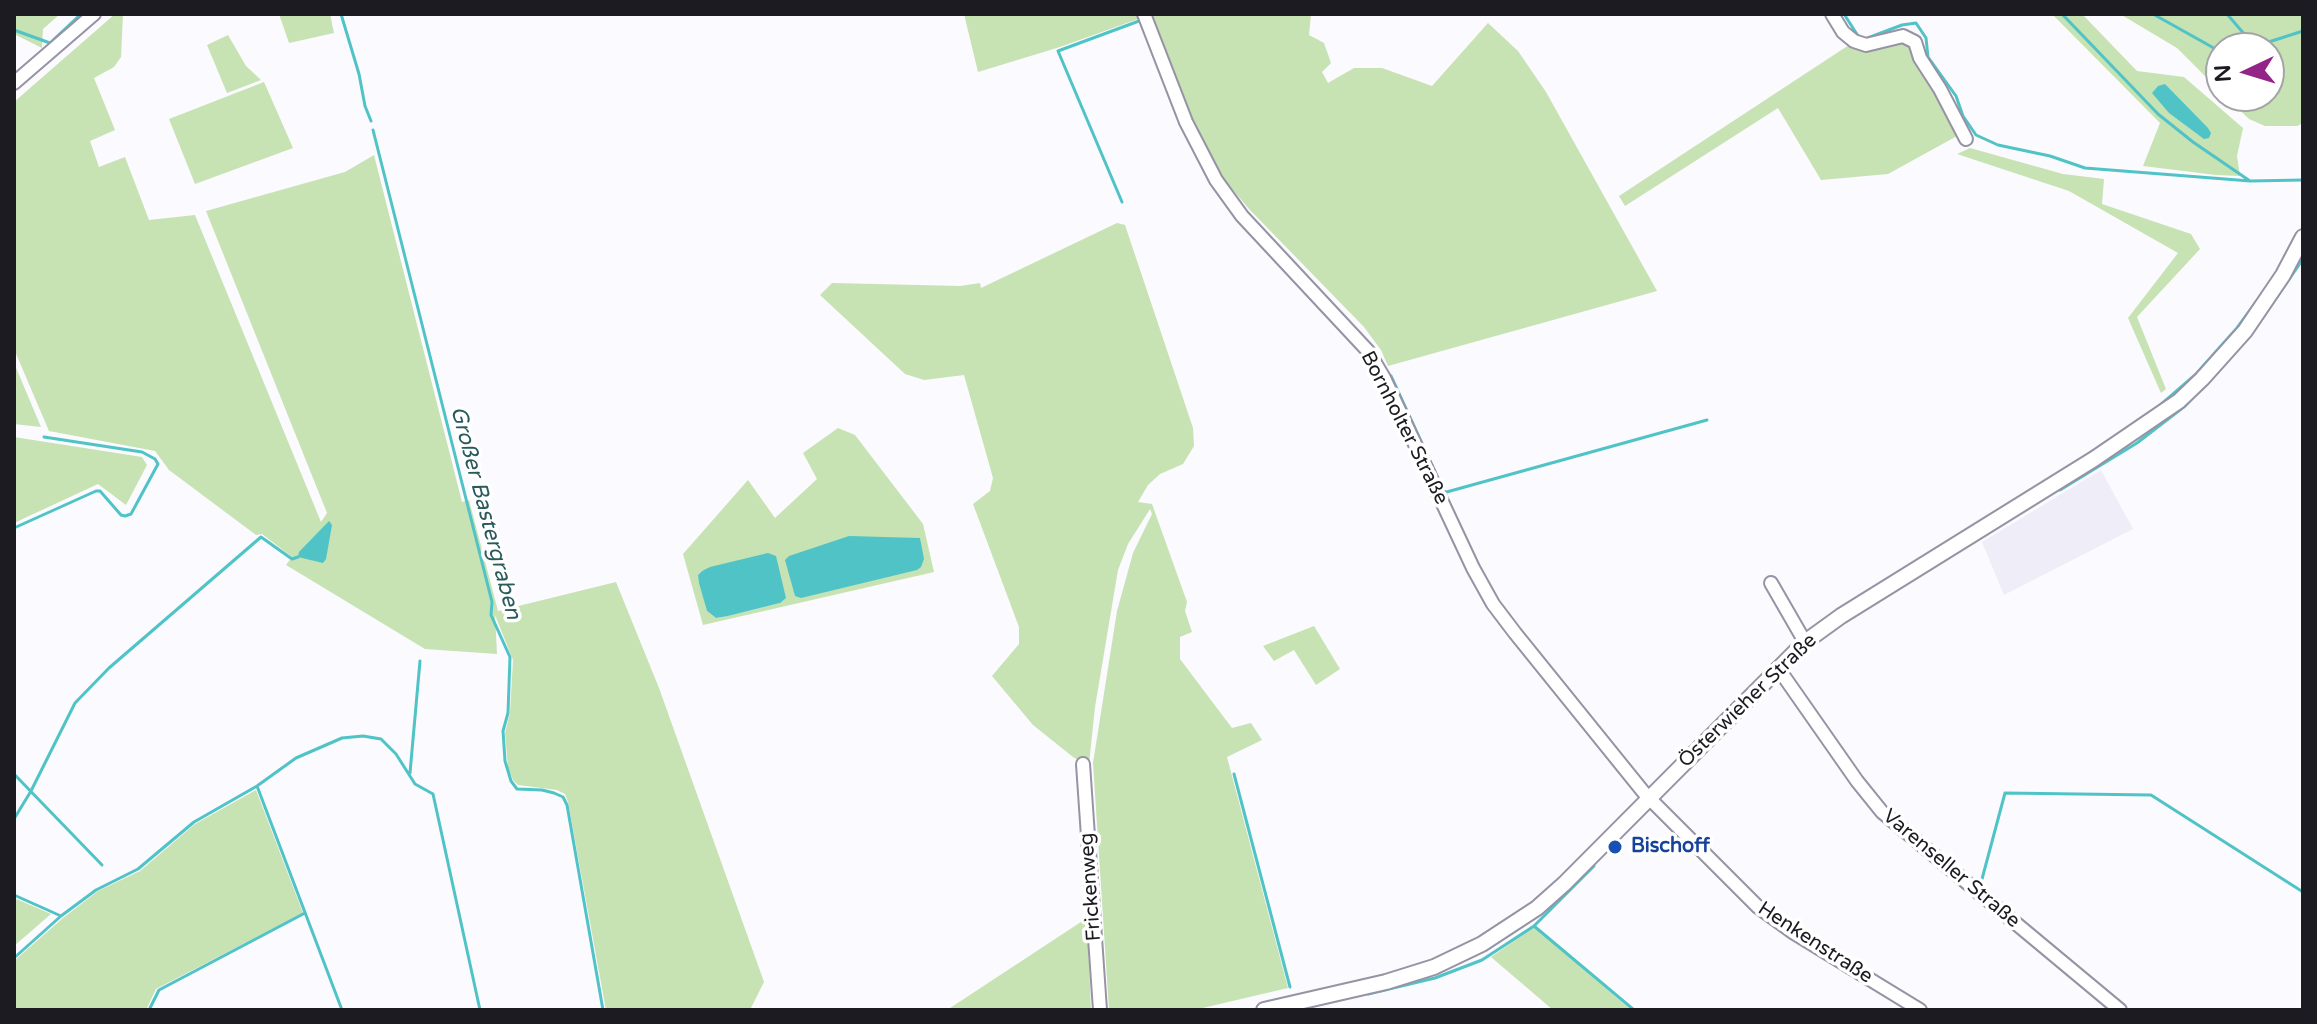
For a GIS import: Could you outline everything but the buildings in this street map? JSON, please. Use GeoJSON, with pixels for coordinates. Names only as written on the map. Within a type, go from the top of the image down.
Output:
{"type":"FeatureCollection","features":[{"type":"Feature","properties":{"kind":"street"},"geometry":{"type":"LineString","coordinates":[[14,83],[94,14]]}},
{"type":"Feature","properties":{"kind":"street","name":"Bornholter Straße"},"geometry":{"type":"LineString","coordinates":[[1144,14],[1186,122],[1216,180],[1242,216],[1368,351],[1493,604],[1650,798]]}},
{"type":"Feature","properties":{"kind":"street"},"geometry":{"type":"LineString","coordinates":[[1832,14],[1843,32],[1854,41],[1866,45],[1903,36],[1915,42],[1920,58],[1966,139]]}},
{"type":"Feature","properties":{"kind":"street","name":"Österwieher Straße"},"geometry":{"type":"LineString","coordinates":[[1264,1010],[1386,982],[1434,967],[1482,944],[1519,921],[1564,884],[1805,642],[1841,616],[2094,459],[2179,401],[2245,331],[2283,275],[2303,237]]}},
{"type":"Feature","properties":{"kind":"street"},"geometry":{"type":"LineString","coordinates":[[1771,583],[1805,642]]}},
{"type":"Feature","properties":{"kind":"street","name":"Varenseller Straße"},"geometry":{"type":"LineString","coordinates":[[1778,668],[1882,812],[2120,1010]]}},
{"type":"Feature","properties":{"kind":"street","name":"Frickenweg"},"geometry":{"type":"LineString","coordinates":[[1083,764],[1100,1010]]}},
{"type":"Feature","properties":{"kind":"street","name":"Henkenstraße"},"geometry":{"type":"LineString","coordinates":[[1650,798],[1772,919],[1920,1010]]}},
{"type":"Feature","properties":{"kind":"shaded area"},"geometry":{"type":"Polygon","coordinates":[[[2101,470],[2133,529],[2004,595],[1982,542],[2101,470]]]}},
{"type":"Feature","properties":{"kind":"green space"},"geometry":{"type":"Polygon","coordinates":[[[14,14],[60,14],[43,29],[42,48],[14,34],[14,14]]]}},
{"type":"Feature","properties":{"kind":"green space"},"geometry":{"type":"Polygon","coordinates":[[[115,14],[123,14],[121,57],[114,67],[94,78],[115,130],[90,141],[99,167],[125,157],[149,220],[195,215],[321,522],[327,513],[206,211],[345,172],[374,155],[462,502],[469,500],[498,611],[616,582],[659,688],[764,982],[750,1010],[606,1010],[565,794],[557,790],[518,785],[508,768],[505,733],[510,713],[513,660],[495,615],[497,654],[425,649],[286,565],[292,557],[262,534],[256,535],[169,470],[155,451],[49,431],[14,349],[14,102],[115,14]]]}},
{"type":"Feature","properties":{"kind":"green space"},"geometry":{"type":"Polygon","coordinates":[[[279,14],[330,14],[334,33],[289,43],[279,14]]]}},
{"type":"Feature","properties":{"kind":"green space"},"geometry":{"type":"Polygon","coordinates":[[[964,14],[1136,14],[1138,19],[978,72],[964,14]]]}},
{"type":"Feature","properties":{"kind":"green space"},"geometry":{"type":"Polygon","coordinates":[[[1150,14],[1311,14],[1309,35],[1324,43],[1331,63],[1322,72],[1328,83],[1354,68],[1382,68],[1432,86],[1488,23],[1518,51],[1546,92],[1657,291],[1388,366],[1381,350],[1364,327],[1222,177],[1201,141],[1150,14]]]}},
{"type":"Feature","properties":{"kind":"green space"},"geometry":{"type":"Polygon","coordinates":[[[2052,14],[2082,14],[2137,71],[2184,77],[2205,95],[2205,112],[2224,112],[2243,128],[2237,156],[2240,176],[2143,166],[2160,123],[2052,14]]]}},
{"type":"Feature","properties":{"kind":"green space"},"geometry":{"type":"Polygon","coordinates":[[[2120,14],[2303,14],[2303,123],[2297,126],[2265,126],[2242,112],[2285,112],[2285,32],[2205,32],[2205,76],[2177,48],[2120,14]]]}},
{"type":"Feature","properties":{"kind":"green space"},"geometry":{"type":"Polygon","coordinates":[[[228,35],[246,66],[261,80],[227,93],[207,45],[228,35]]]}},
{"type":"Feature","properties":{"kind":"green space"},"geometry":{"type":"Polygon","coordinates":[[[1903,40],[1911,45],[1957,136],[1888,174],[1821,180],[1778,108],[1625,206],[1619,196],[1849,45],[1865,50],[1903,40]]]}},
{"type":"Feature","properties":{"kind":"green space"},"geometry":{"type":"Polygon","coordinates":[[[264,82],[293,148],[195,184],[169,119],[264,82]]]}},
{"type":"Feature","properties":{"kind":"green space"},"geometry":{"type":"Polygon","coordinates":[[[1970,148],[2063,174],[2104,179],[2102,204],[2191,234],[2200,249],[2137,317],[2166,389],[2161,393],[2128,318],[2178,253],[2069,191],[1957,154],[1970,148]]]}},
{"type":"Feature","properties":{"kind":"green space"},"geometry":{"type":"Polygon","coordinates":[[[1117,223],[1125,225],[1193,428],[1194,446],[1183,464],[1160,474],[1148,485],[1138,502],[1152,504],[1187,602],[1185,611],[1192,632],[1180,637],[1180,659],[1232,728],[1251,723],[1262,740],[1227,757],[1288,988],[1194,1010],[1109,1010],[1093,763],[1117,611],[1133,553],[1152,514],[1150,509],[1128,544],[1118,570],[1095,707],[1089,764],[1106,1010],[1101,1010],[1085,764],[1033,725],[992,676],[1019,644],[1019,627],[973,504],[990,491],[993,478],[964,375],[924,380],[905,374],[820,295],[832,283],[960,286],[980,283],[981,288],[1117,223]]]}},
{"type":"Feature","properties":{"kind":"green space"},"geometry":{"type":"Polygon","coordinates":[[[14,363],[41,427],[14,424],[14,363]]]}},
{"type":"Feature","properties":{"kind":"green space"},"geometry":{"type":"Polygon","coordinates":[[[838,428],[855,435],[923,524],[934,572],[703,625],[683,554],[748,480],[775,518],[817,479],[803,453],[838,428]],[[716,566],[698,575],[707,611],[716,618],[780,603],[716,566]]]}},
{"type":"Feature","properties":{"kind":"green space"},"geometry":{"type":"Polygon","coordinates":[[[14,437],[142,457],[147,465],[126,505],[98,484],[14,523],[14,437]]]}},
{"type":"Feature","properties":{"kind":"green space"},"geometry":{"type":"Polygon","coordinates":[[[1314,626],[1340,669],[1316,685],[1294,650],[1274,661],[1263,646],[1314,626]]]}},
{"type":"Feature","properties":{"kind":"green space"},"geometry":{"type":"Polygon","coordinates":[[[256,790],[303,913],[156,989],[146,1010],[14,1010],[14,961],[98,891],[140,871],[195,824],[256,790]]]}},
{"type":"Feature","properties":{"kind":"green space"},"geometry":{"type":"Polygon","coordinates":[[[14,898],[51,914],[14,946],[14,898]]]}},
{"type":"Feature","properties":{"kind":"green space"},"geometry":{"type":"Polygon","coordinates":[[[1087,918],[1091,1010],[947,1010],[1087,918]]]}},
{"type":"Feature","properties":{"kind":"green space"},"geometry":{"type":"Polygon","coordinates":[[[1534,927],[1631,1010],[1553,1010],[1491,957],[1534,927]]]}},
{"type":"Feature","properties":{"kind":"water"},"geometry":{"type":"Polygon","coordinates":[[[2165,84],[2208,128],[2211,133],[2209,138],[2204,139],[2169,113],[2152,93],[2165,84]]]}},
{"type":"Feature","properties":{"kind":"water"},"geometry":{"type":"Polygon","coordinates":[[[329,521],[332,525],[323,563],[298,557],[299,552],[329,521]]]}},
{"type":"Feature","properties":{"kind":"water"},"geometry":{"type":"Polygon","coordinates":[[[849,536],[920,538],[924,559],[917,570],[801,598],[795,596],[785,560],[849,536]]]}},
{"type":"Feature","properties":{"kind":"water"},"geometry":{"type":"Polygon","coordinates":[[[768,553],[776,556],[786,598],[780,603],[716,618],[707,611],[698,575],[702,571],[768,553]]]}},
{"type":"Feature","properties":{"kind":"waterway"},"geometry":{"type":"LineString","coordinates":[[14,30],[50,43],[81,14]]}},
{"type":"Feature","properties":{"kind":"waterway","name":"Großer Bastergraben"},"geometry":{"type":"LineString","coordinates":[[341,14],[371,121]]}},
{"type":"Feature","properties":{"kind":"waterway"},"geometry":{"type":"LineString","coordinates":[[1844,14],[1860,39],[1916,23],[1926,38],[1928,57],[1956,96],[1963,116],[1976,135],[1998,145],[2050,156],[2085,168],[2250,181]]}},
{"type":"Feature","properties":{"kind":"waterway"},"geometry":{"type":"LineString","coordinates":[[2062,14],[2158,114],[2193,142],[2250,181],[2303,180]]}},
{"type":"Feature","properties":{"kind":"waterway"},"geometry":{"type":"LineString","coordinates":[[2153,14],[2205,43]]}},
{"type":"Feature","properties":{"kind":"waterway"},"geometry":{"type":"LineString","coordinates":[[2227,14],[2243,32]]}},
{"type":"Feature","properties":{"kind":"waterway"},"geometry":{"type":"LineString","coordinates":[[1122,202],[1058,51],[1139,21]]}},
{"type":"Feature","properties":{"kind":"waterway"},"geometry":{"type":"LineString","coordinates":[[2285,37],[2303,31]]}},
{"type":"Feature","properties":{"kind":"waterway","name":"Großer Bastergraben"},"geometry":{"type":"LineString","coordinates":[[373,130],[492,602],[491,615],[510,657],[508,713],[503,731],[505,761],[517,789],[554,793],[563,797],[567,805],[603,1010]]}},
{"type":"Feature","properties":{"kind":"waterway"},"geometry":{"type":"LineString","coordinates":[[2060,490],[2137,443],[2185,406],[2251,335],[2303,259]]}},
{"type":"Feature","properties":{"kind":"waterway"},"geometry":{"type":"LineString","coordinates":[[2158,407],[2195,375],[2256,302]]}},
{"type":"Feature","properties":{"kind":"waterway"},"geometry":{"type":"LineString","coordinates":[[1391,376],[1441,485]]}},
{"type":"Feature","properties":{"kind":"waterway"},"geometry":{"type":"LineString","coordinates":[[1443,493],[1707,420]]}},
{"type":"Feature","properties":{"kind":"waterway"},"geometry":{"type":"LineString","coordinates":[[14,528],[96,491],[100,491],[121,515],[131,514],[158,464],[142,452],[44,437]]}},
{"type":"Feature","properties":{"kind":"waterway"},"geometry":{"type":"LineString","coordinates":[[14,819],[75,703],[109,668],[261,537],[292,559],[298,557]]}},
{"type":"Feature","properties":{"kind":"waterway"},"geometry":{"type":"LineString","coordinates":[[410,773],[420,661]]}},
{"type":"Feature","properties":{"kind":"waterway"},"geometry":{"type":"LineString","coordinates":[[14,958],[61,916],[96,890],[138,869],[194,822],[257,786],[296,758],[342,738],[363,736],[381,739],[396,754],[415,784],[433,794],[480,1010]]}},
{"type":"Feature","properties":{"kind":"waterway"},"geometry":{"type":"LineString","coordinates":[[14,774],[102,865]]}},
{"type":"Feature","properties":{"kind":"waterway"},"geometry":{"type":"LineString","coordinates":[[1234,774],[1290,987]]}},
{"type":"Feature","properties":{"kind":"waterway"},"geometry":{"type":"LineString","coordinates":[[257,786],[342,1010]]}},
{"type":"Feature","properties":{"kind":"waterway"},"geometry":{"type":"LineString","coordinates":[[1982,879],[2005,793],[2151,795],[2303,892]]}},
{"type":"Feature","properties":{"kind":"waterway"},"geometry":{"type":"LineString","coordinates":[[1888,825],[1995,914]]}},
{"type":"Feature","properties":{"kind":"waterway"},"geometry":{"type":"LineString","coordinates":[[1368,994],[1435,978],[1482,960],[1534,926],[1594,866]]}},
{"type":"Feature","properties":{"kind":"waterway"},"geometry":{"type":"LineString","coordinates":[[14,895],[61,916]]}},
{"type":"Feature","properties":{"kind":"waterway"},"geometry":{"type":"LineString","coordinates":[[149,1010],[159,990],[305,913]]}},
{"type":"Feature","properties":{"kind":"waterway"},"geometry":{"type":"LineString","coordinates":[[1534,926],[1634,1010]]}},
{"type":"Feature","properties":{"kind":"place","name":"Bischoff"},"geometry":{"type":"Point","coordinates":[1615,847]}}]}
